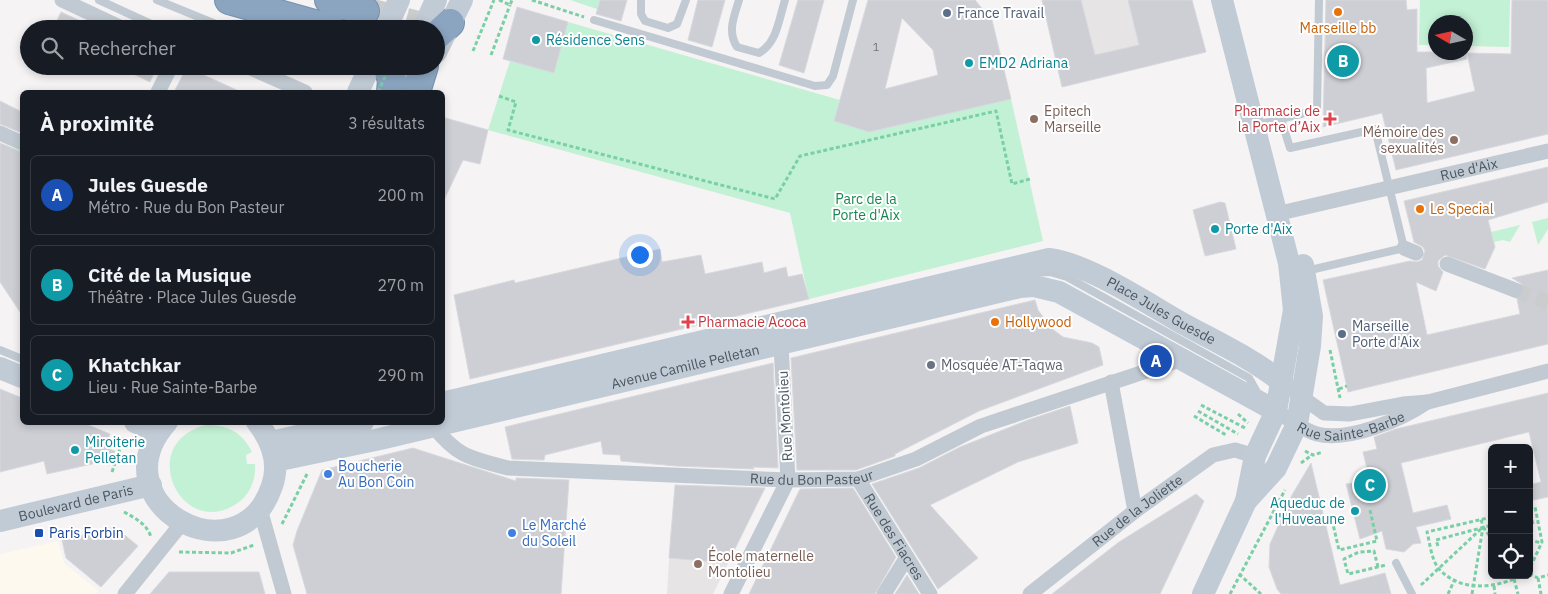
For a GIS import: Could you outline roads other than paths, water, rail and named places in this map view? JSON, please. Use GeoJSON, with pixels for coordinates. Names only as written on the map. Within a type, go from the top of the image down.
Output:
{"type":"FeatureCollection","features":[{"type":"Feature","properties":{"kind":"highway"},"geometry":{"type":"LineString","coordinates":[[229,0],[300,20]]}},
{"type":"Feature","properties":{"kind":"highway"},"geometry":{"type":"LineString","coordinates":[[329,0],[365,11]]}},
{"type":"Feature","properties":{"kind":"highway"},"geometry":{"type":"LineString","coordinates":[[391,75],[392,90]]}},
{"type":"Feature","properties":{"kind":"highway"},"geometry":{"type":"LineString","coordinates":[[417,90],[421,75]]}},
{"type":"Feature","properties":{"kind":"street"},"geometry":{"type":"LineString","coordinates":[[62,0],[105,20]]}},
{"type":"Feature","properties":{"kind":"street"},"geometry":{"type":"LineString","coordinates":[[390,20],[399,0]]}},
{"type":"Feature","properties":{"kind":"street"},"geometry":{"type":"LineString","coordinates":[[435,20],[436,0]]}},
{"type":"Feature","properties":{"kind":"street"},"geometry":{"type":"LineString","coordinates":[[1222,0],[1241,46],[1267,122],[1283,212],[1298,273],[1312,316],[1297,424],[1276,468],[1246,501]]}},
{"type":"Feature","properties":{"kind":"street"},"geometry":{"type":"LineString","coordinates":[[1235,0],[1241,46]]}},
{"type":"Feature","properties":{"kind":"street"},"geometry":{"type":"LineString","coordinates":[[159,90],[166,75]]}},
{"type":"Feature","properties":{"kind":"street"},"geometry":{"type":"LineString","coordinates":[[266,75],[300,90]]}},
{"type":"Feature","properties":{"kind":"street"},"geometry":{"type":"LineString","coordinates":[[359,90],[366,75]]}},
{"type":"Feature","properties":{"kind":"street"},"geometry":{"type":"LineString","coordinates":[[393,90],[401,75]]}},
{"type":"Feature","properties":{"kind":"street"},"geometry":{"type":"LineString","coordinates":[[417,90],[425,75]]}},
{"type":"Feature","properties":{"kind":"street"},"geometry":{"type":"LineString","coordinates":[[0,133],[20,142]]}},
{"type":"Feature","properties":{"kind":"street","name":"Rue d'Aix"},"geometry":{"type":"LineString","coordinates":[[1390,188],[1548,151]]}},
{"type":"Feature","properties":{"kind":"street"},"geometry":{"type":"LineString","coordinates":[[1283,212],[1390,188]]}},
{"type":"Feature","properties":{"kind":"street","name":"Place Jules Guesde"},"geometry":{"type":"LineString","coordinates":[[1031,273],[1049,259],[1073,264],[1255,363],[1283,383]]}},
{"type":"Feature","properties":{"kind":"street"},"geometry":{"type":"LineString","coordinates":[[1447,264],[1515,290]]}},
{"type":"Feature","properties":{"kind":"street"},"geometry":{"type":"LineString","coordinates":[[1031,273],[1059,292],[1270,408]]}},
{"type":"Feature","properties":{"kind":"street","name":"Avenue Camille Pelletan"},"geometry":{"type":"LineString","coordinates":[[445,424],[1020,287],[1031,273]]}},
{"type":"Feature","properties":{"kind":"street","name":"Avenue Camille Pelletan"},"geometry":{"type":"LineString","coordinates":[[445,403],[1031,273]]}},
{"type":"Feature","properties":{"kind":"street"},"geometry":{"type":"LineString","coordinates":[[1203,594],[1246,501],[1254,456],[1270,408],[1283,383],[1298,273]]}},
{"type":"Feature","properties":{"kind":"street","name":"Rue Montolieu"},"geometry":{"type":"LineString","coordinates":[[731,594],[788,480],[781,345]]}},
{"type":"Feature","properties":{"kind":"street","name":"Rue du Bon Pasteur"},"geometry":{"type":"LineString","coordinates":[[434,427],[448,445],[465,456],[508,468],[788,480],[858,479],[916,459],[981,426],[1183,359]]}},
{"type":"Feature","properties":{"kind":"street"},"geometry":{"type":"LineString","coordinates":[[0,368],[20,376]]}},
{"type":"Feature","properties":{"kind":"street","name":"Rue Sainte-Barbe"},"geometry":{"type":"LineString","coordinates":[[1283,383],[1324,413],[1350,414],[1403,404],[1428,402],[1548,372]]}},
{"type":"Feature","properties":{"kind":"street"},"geometry":{"type":"LineString","coordinates":[[1110,382],[1135,511]]}},
{"type":"Feature","properties":{"kind":"street","name":"Rue Sainte-Barbe"},"geometry":{"type":"LineString","coordinates":[[1270,408],[1315,433],[1341,434],[1373,427],[1407,416],[1428,402]]}},
{"type":"Feature","properties":{"kind":"street","name":"Avenue Camille Pelletan"},"geometry":{"type":"LineString","coordinates":[[268,436],[338,447],[442,425]]}},
{"type":"Feature","properties":{"kind":"street"},"geometry":{"type":"LineString","coordinates":[[130,428],[163,427],[149,458],[150,485],[157,500],[168,513],[182,523],[200,530],[221,530],[242,523],[260,509],[268,496],[274,479],[268,436]]}},
{"type":"Feature","properties":{"kind":"street","name":"Avenue Camille Pelletan"},"geometry":{"type":"LineString","coordinates":[[268,436],[363,428]]}},
{"type":"Feature","properties":{"kind":"street","name":"Rue de la Joliette"},"geometry":{"type":"LineString","coordinates":[[1030,594],[1135,511],[1213,455],[1235,450],[1254,456]]}},
{"type":"Feature","properties":{"kind":"street","name":"Rue des Fiacres"},"geometry":{"type":"LineString","coordinates":[[858,479],[930,594]]}},
{"type":"Feature","properties":{"kind":"street","name":"Boulevard de Paris"},"geometry":{"type":"LineString","coordinates":[[0,521],[150,485]]}},
{"type":"Feature","properties":{"kind":"street"},"geometry":{"type":"LineString","coordinates":[[260,509],[284,594]]}},
{"type":"Feature","properties":{"kind":"street"},"geometry":{"type":"LineString","coordinates":[[125,594],[182,523]]}},
{"type":"Feature","properties":{"kind":"street"},"geometry":{"type":"LineString","coordinates":[[884,594],[907,557]]}},
{"type":"Feature","properties":{"kind":"lane"},"geometry":{"type":"LineString","coordinates":[[99,0],[142,20]]}},
{"type":"Feature","properties":{"kind":"lane"},"geometry":{"type":"LineString","coordinates":[[157,0],[206,20]]}},
{"type":"Feature","properties":{"kind":"lane"},"geometry":{"type":"LineString","coordinates":[[641,0],[640,14],[645,21],[668,28],[677,24],[686,0]]}},
{"type":"Feature","properties":{"kind":"lane"},"geometry":{"type":"LineString","coordinates":[[739,0],[731,27],[732,38],[737,47],[759,53],[768,48],[773,40],[784,0]]}},
{"type":"Feature","properties":{"kind":"lane"},"geometry":{"type":"LineString","coordinates":[[594,20],[742,66],[815,86],[827,85],[833,76],[853,0]]}},
{"type":"Feature","properties":{"kind":"lane"},"geometry":{"type":"LineString","coordinates":[[1298,273],[1410,250],[1390,188],[1375,130],[1290,148],[1267,122],[1318,110],[1319,0]]}},
{"type":"Feature","properties":{"kind":"lane"},"geometry":{"type":"LineString","coordinates":[[653,38],[656,24]]}},
{"type":"Feature","properties":{"kind":"lane"},"geometry":{"type":"LineString","coordinates":[[742,66],[748,50]]}},
{"type":"Feature","properties":{"kind":"lane","name":"Place Jules Guesde"},"geometry":{"type":"LineString","coordinates":[[1031,273],[1050,272],[1066,277],[1249,378],[1270,408]]}},
{"type":"Feature","properties":{"kind":"lane","name":"Avenue Camille Pelletan"},"geometry":{"type":"LineString","coordinates":[[708,349],[1031,273]]}},
{"type":"Feature","properties":{"kind":"lane"},"geometry":{"type":"LineString","coordinates":[[0,350],[20,358]]}},
{"type":"Feature","properties":{"kind":"lane"},"geometry":{"type":"LineString","coordinates":[[529,394],[548,390]]}},
{"type":"Feature","properties":{"kind":"lane","name":"Avenue Camille Pelletan"},"geometry":{"type":"LineString","coordinates":[[338,447],[363,428]]}},
{"type":"Feature","properties":{"kind":"lane"},"geometry":{"type":"LineString","coordinates":[[1396,563],[1412,594]]}},
{"type":"Feature","properties":{"kind":"tunnel"},"geometry":{"type":"LineString","coordinates":[[365,11],[399,20]]}},
{"type":"Feature","properties":{"kind":"tunnel"},"geometry":{"type":"LineString","coordinates":[[1515,290],[1548,302]]}},
{"type":"Feature","properties":{"kind":"place","name":"Marseille bb"},"geometry":{"type":"Point","coordinates":[1338,12]}},
{"type":"Feature","properties":{"kind":"place","name":"France Travail"},"geometry":{"type":"Point","coordinates":[947,13]}},
{"type":"Feature","properties":{"kind":"place","name":"Résidence Sens"},"geometry":{"type":"Point","coordinates":[536,40]}},
{"type":"Feature","properties":{"kind":"place","name":"Cité de la Musique"},"geometry":{"type":"Point","coordinates":[1343,61]}},
{"type":"Feature","properties":{"kind":"place","name":"EMD2 Adriana"},"geometry":{"type":"Point","coordinates":[969,63]}},
{"type":"Feature","properties":{"kind":"place","name":"Epitech Marseille"},"geometry":{"type":"Point","coordinates":[1034,119]}},
{"type":"Feature","properties":{"kind":"place","name":"Pharmacie de la Porte d’Aix"},"geometry":{"type":"Point","coordinates":[1330,119]}},
{"type":"Feature","properties":{"kind":"place","name":"Mémoire des sexualités"},"geometry":{"type":"Point","coordinates":[1454,140]}},
{"type":"Feature","properties":{"kind":"place","name":"Le Special"},"geometry":{"type":"Point","coordinates":[1420,209]}},
{"type":"Feature","properties":{"kind":"place","name":"Porte d'Aix"},"geometry":{"type":"Point","coordinates":[1215,229]}},
{"type":"Feature","properties":{"kind":"place","name":"Pharmacie Acoca"},"geometry":{"type":"Point","coordinates":[688,322]}},
{"type":"Feature","properties":{"kind":"place","name":"Hollywood"},"geometry":{"type":"Point","coordinates":[995,322]}},
{"type":"Feature","properties":{"kind":"place","name":"Marseille Porte d'Aix"},"geometry":{"type":"Point","coordinates":[1342,334]}},
{"type":"Feature","properties":{"kind":"place","name":"Jules Guesde"},"geometry":{"type":"Point","coordinates":[1156,361]}},
{"type":"Feature","properties":{"kind":"place","name":"Mosquée AT-Taqwa"},"geometry":{"type":"Point","coordinates":[931,365]}},
{"type":"Feature","properties":{"kind":"place","name":"Miroiterie Pelletan"},"geometry":{"type":"Point","coordinates":[75,450]}},
{"type":"Feature","properties":{"kind":"place","name":"Boucherie Au Bon Coin"},"geometry":{"type":"Point","coordinates":[328,474]}},
{"type":"Feature","properties":{"kind":"place","name":"Khatchkar"},"geometry":{"type":"Point","coordinates":[1370,485]}},
{"type":"Feature","properties":{"kind":"place","name":"Aqueduc de l'Huveaune"},"geometry":{"type":"Point","coordinates":[1355,511]}},
{"type":"Feature","properties":{"kind":"place","name":"Paris Forbin"},"geometry":{"type":"Point","coordinates":[39,533]}},
{"type":"Feature","properties":{"kind":"place","name":"Le Marché du Soleil"},"geometry":{"type":"Point","coordinates":[512,533]}},
{"type":"Feature","properties":{"kind":"place","name":"École maternelle Montolieu"},"geometry":{"type":"Point","coordinates":[698,564]}},
{"type":"Feature","properties":{"kind":"park label","name":"Parc de la Porte d'Aix"},"geometry":{"type":"Point","coordinates":[866,207]}}]}
